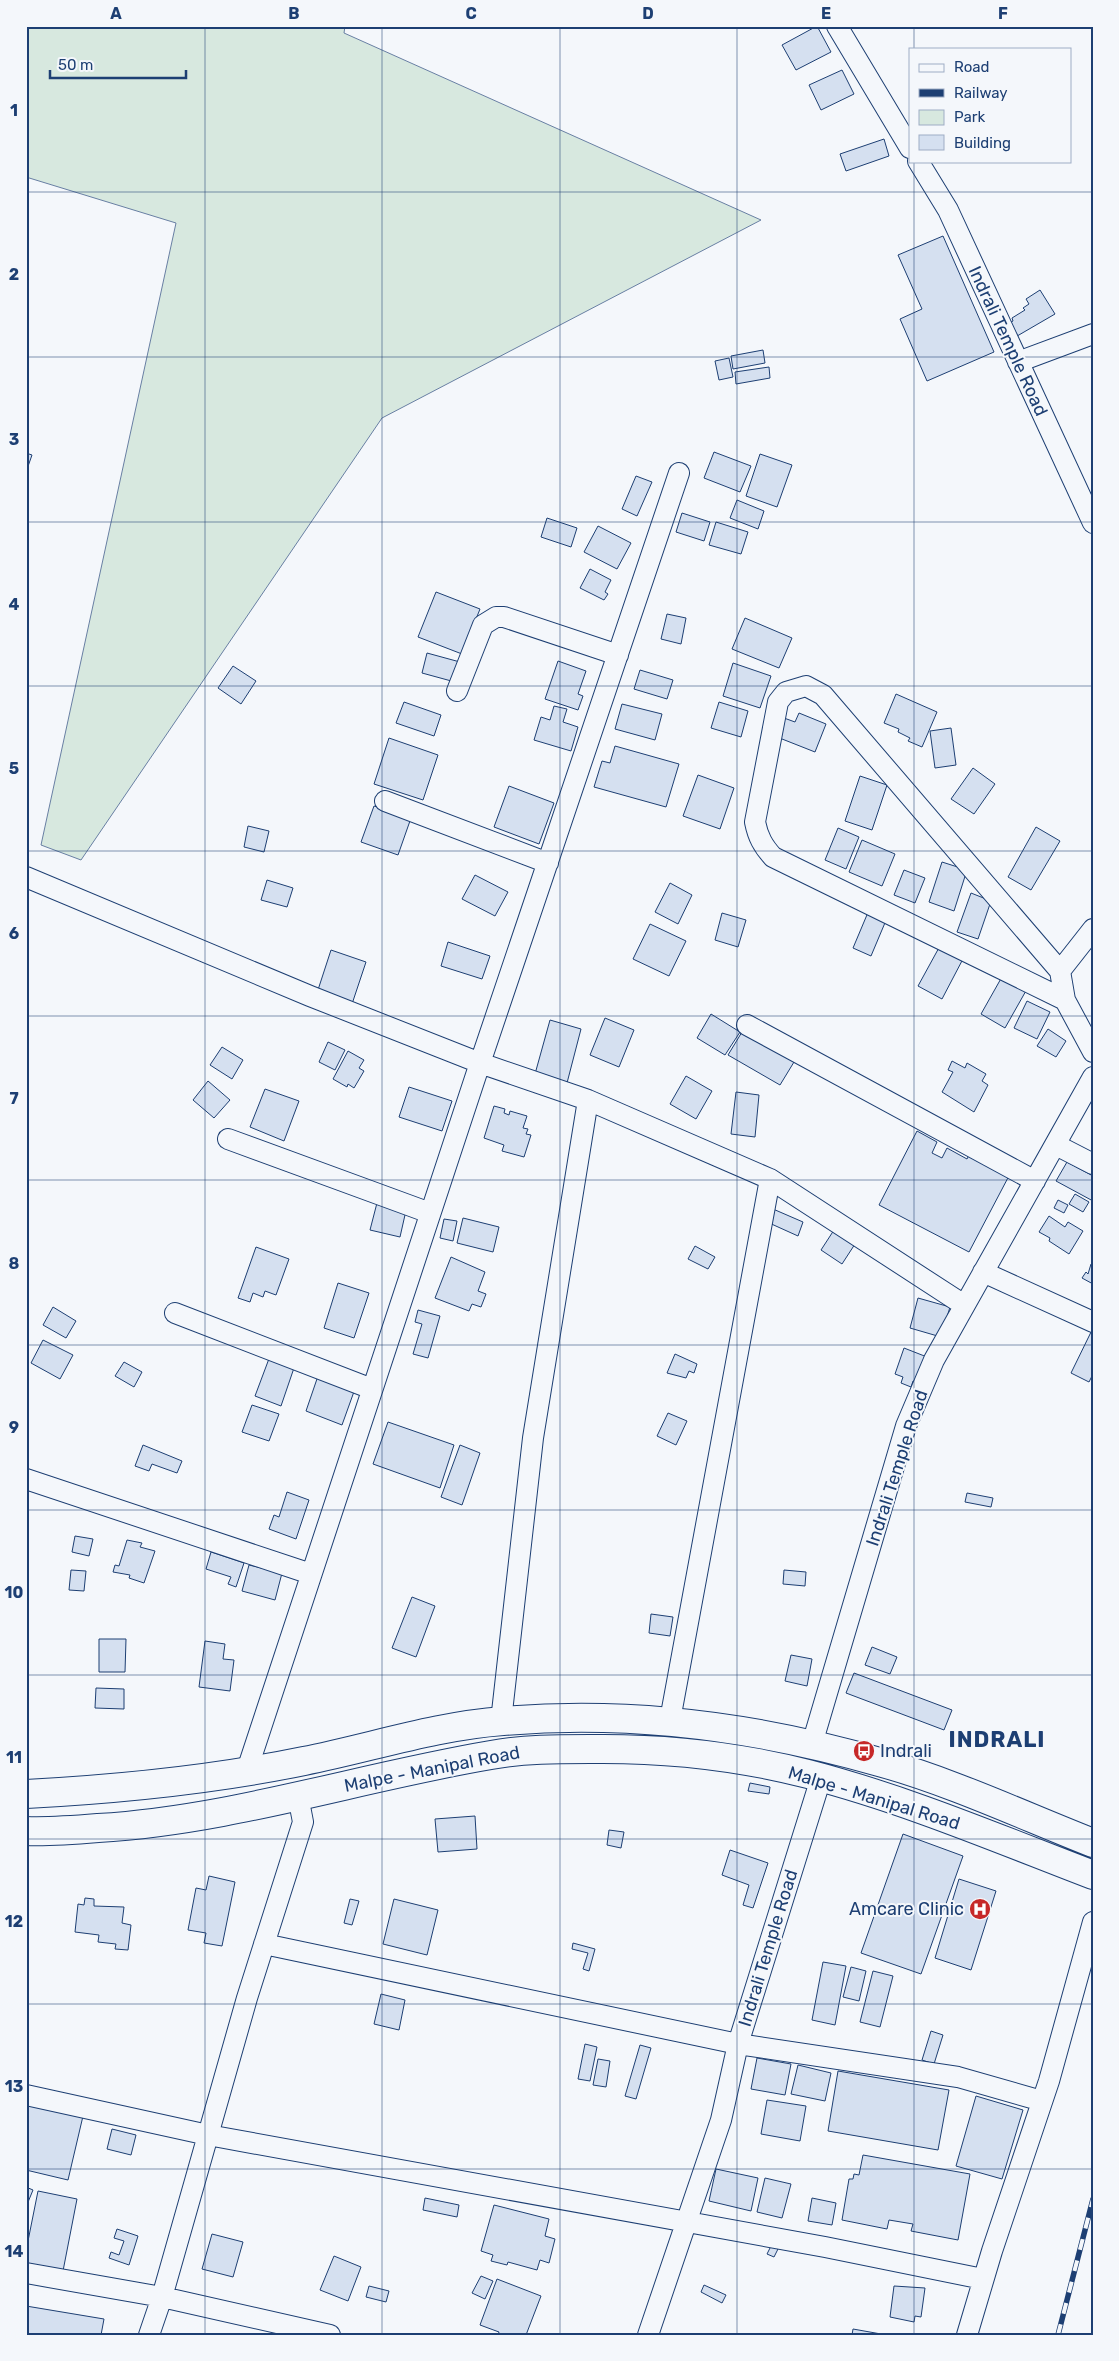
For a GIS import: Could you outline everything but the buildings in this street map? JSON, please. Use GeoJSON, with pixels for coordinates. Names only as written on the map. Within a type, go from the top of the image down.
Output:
{"type":"FeatureCollection","features":[{"type":"Feature","properties":{"kind":"highway"},"geometry":{"type":"LineString","coordinates":[[582,1716],[583,1749]]}},
{"type":"Feature","properties":{"kind":"highway"},"geometry":{"type":"LineString","coordinates":[[26,1794],[112,1790],[246,1773],[454,1727],[501,1721],[582,1716],[670,1720],[812,1744],[885,1763],[1093,1843]]}},
{"type":"Feature","properties":{"kind":"highway","name":"Malpe - Manipal Road"},"geometry":{"type":"LineString","coordinates":[[26,1831],[119,1827],[206,1817],[494,1754],[583,1749],[662,1751],[721,1758],[821,1778],[926,1812],[1093,1875]]}},
{"type":"Feature","properties":{"kind":"street"},"geometry":{"type":"LineString","coordinates":[[837,26],[909,146]]}},
{"type":"Feature","properties":{"kind":"street","name":"Indrali Temple Road"},"geometry":{"type":"LineString","coordinates":[[919,162],[948,210],[1093,523]]}},
{"type":"Feature","properties":{"kind":"street"},"geometry":{"type":"LineString","coordinates":[[1018,362],[1093,334]]}},
{"type":"Feature","properties":{"kind":"street"},"geometry":{"type":"LineString","coordinates":[[246,1773],[480,1063],[680,473]]}},
{"type":"Feature","properties":{"kind":"street"},"geometry":{"type":"LineString","coordinates":[[457,691],[483,625],[496,617],[504,617],[618,655]]}},
{"type":"Feature","properties":{"kind":"street"},"geometry":{"type":"LineString","coordinates":[[1065,1000],[773,857],[769,853],[758,838],[755,822],[778,702],[786,692],[806,686],[823,696],[1060,971],[1065,1000],[1093,1052]]}},
{"type":"Feature","properties":{"kind":"street"},"geometry":{"type":"LineString","coordinates":[[385,801],[548,863]]}},
{"type":"Feature","properties":{"kind":"street"},"geometry":{"type":"LineString","coordinates":[[26,877],[310,996],[480,1063],[588,1100],[770,1179],[964,1305]]}},
{"type":"Feature","properties":{"kind":"street"},"geometry":{"type":"LineString","coordinates":[[1060,971],[1093,928]]}},
{"type":"Feature","properties":{"kind":"street"},"geometry":{"type":"LineString","coordinates":[[746,1025],[1035,1181]]}},
{"type":"Feature","properties":{"kind":"street","name":"Indrali Temple Road"},"geometry":{"type":"LineString","coordinates":[[812,1744],[906,1426],[934,1360],[1093,1077]]}},
{"type":"Feature","properties":{"kind":"street"},"geometry":{"type":"LineString","coordinates":[[501,1721],[533,1438],[588,1100]]}},
{"type":"Feature","properties":{"kind":"street"},"geometry":{"type":"LineString","coordinates":[[228,1139],[430,1213]]}},
{"type":"Feature","properties":{"kind":"street"},"geometry":{"type":"LineString","coordinates":[[1056,1144],[1093,1164]]}},
{"type":"Feature","properties":{"kind":"street"},"geometry":{"type":"LineString","coordinates":[[670,1720],[770,1179]]}},
{"type":"Feature","properties":{"kind":"street"},"geometry":{"type":"LineString","coordinates":[[983,1272],[1093,1322]]}},
{"type":"Feature","properties":{"kind":"street"},"geometry":{"type":"LineString","coordinates":[[175,1313],[372,1389]]}},
{"type":"Feature","properties":{"kind":"street"},"geometry":{"type":"LineString","coordinates":[[26,1479],[311,1574]]}},
{"type":"Feature","properties":{"kind":"street","name":"Indrali Temple Road"},"geometry":{"type":"LineString","coordinates":[[648,2335],[721,2120],[738,2044],[821,1778]]}},
{"type":"Feature","properties":{"kind":"street"},"geometry":{"type":"LineString","coordinates":[[149,2335],[162,2297],[264,1944],[303,1822],[298,1796]]}},
{"type":"Feature","properties":{"kind":"street"},"geometry":{"type":"LineString","coordinates":[[967,2335],[983,2279],[1042,2101],[1093,1922]]}},
{"type":"Feature","properties":{"kind":"street"},"geometry":{"type":"LineString","coordinates":[[264,1944],[738,2044],[958,2078],[1042,2101]]}},
{"type":"Feature","properties":{"kind":"street"},"geometry":{"type":"LineString","coordinates":[[26,2095],[208,2135],[686,2222],[983,2279]]}},
{"type":"Feature","properties":{"kind":"street"},"geometry":{"type":"LineString","coordinates":[[26,2273],[162,2297],[330,2335]]}},
{"type":"Feature","properties":{"kind":"green space"},"geometry":{"type":"Polygon","coordinates":[[[26,26],[345,26],[344,33],[761,220],[382,418],[81,860],[41,845],[176,223],[26,177],[26,26]]]}},
{"type":"Feature","properties":{"kind":"railway"},"geometry":{"type":"LineString","coordinates":[[1058,2335],[1093,2199]]}},
{"type":"Feature","properties":{"kind":"place","name":"Indrali"},"geometry":{"type":"Point","coordinates":[864,1751]}},
{"type":"Feature","properties":{"kind":"place","name":"Amcare Clinic"},"geometry":{"type":"Point","coordinates":[980,1909]}},
{"type":"Feature","properties":{"kind":"district","name":"INDRALI"},"geometry":{"type":"Point","coordinates":[997,1739]}}]}
